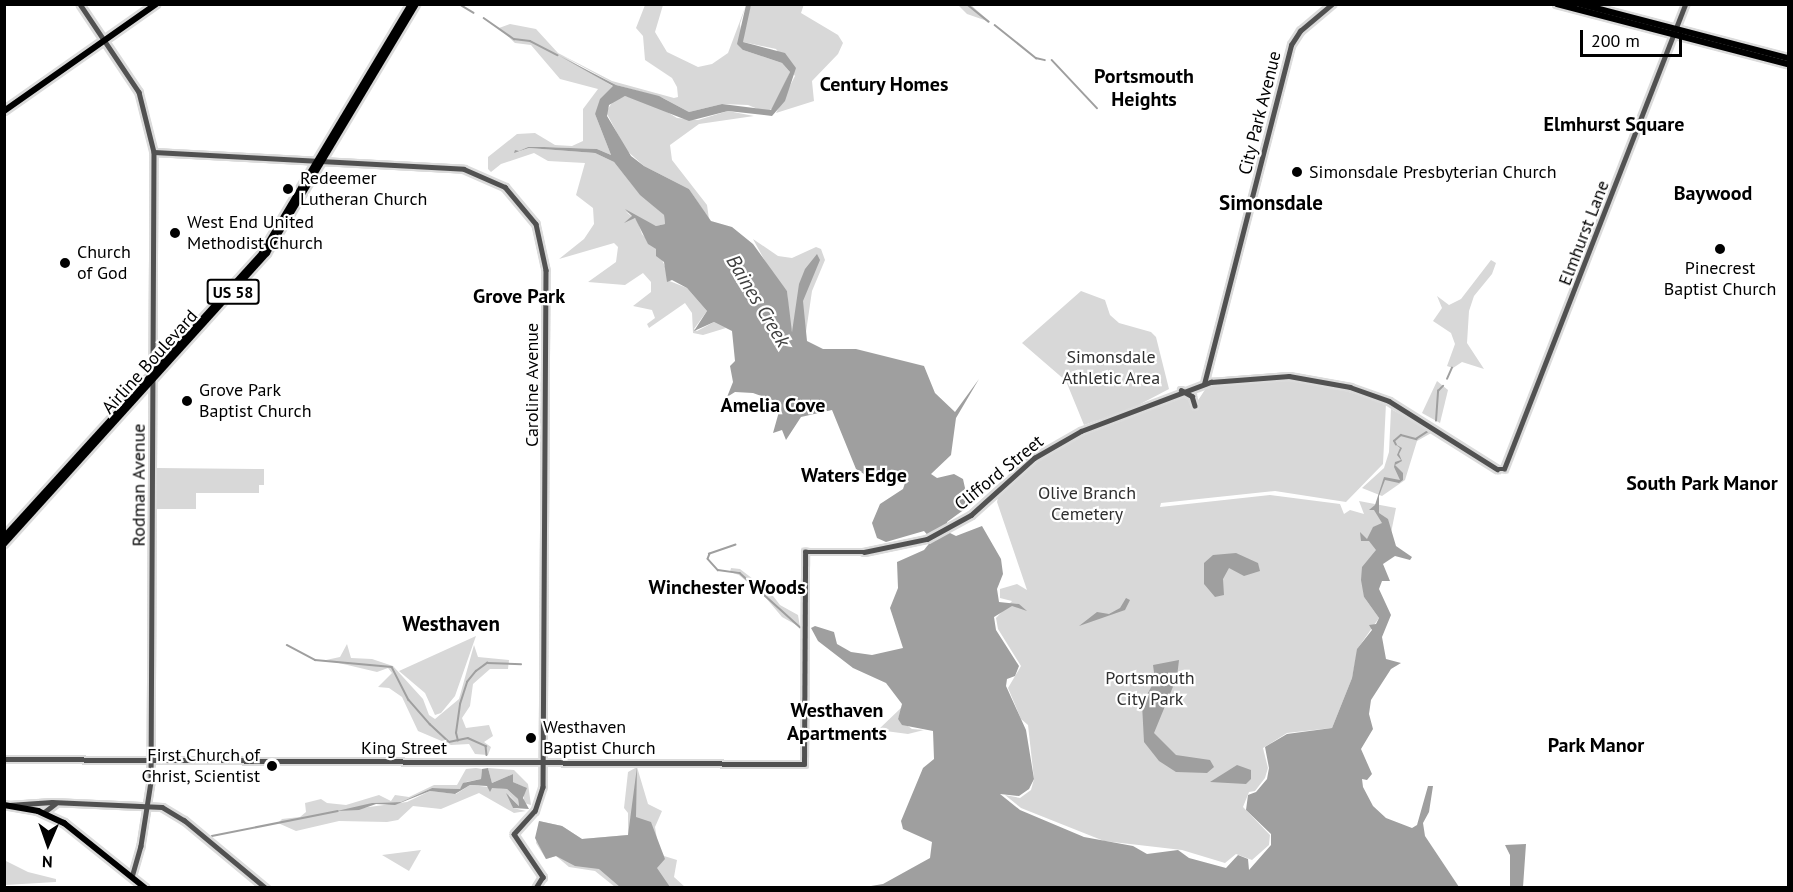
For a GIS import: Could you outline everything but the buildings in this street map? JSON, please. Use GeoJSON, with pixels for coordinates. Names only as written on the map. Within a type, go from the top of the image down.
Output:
{"type":"FeatureCollection","features":[{"type":"Feature","properties":{"kind":"main road"},"geometry":{"type":"LineString","coordinates":[[4,111],[156,4]]}},
{"type":"Feature","properties":{"kind":"main road","name":"Airline Boulevard"},"geometry":{"type":"LineString","coordinates":[[322,160],[411,4]]}},
{"type":"Feature","properties":{"kind":"main road","name":"Airline Boulevard"},"geometry":{"type":"LineString","coordinates":[[4,537],[267,253],[416,4]]}},
{"type":"Feature","properties":{"kind":"main road"},"geometry":{"type":"LineString","coordinates":[[1557,4],[1788,58]]}},
{"type":"Feature","properties":{"kind":"main road"},"geometry":{"type":"LineString","coordinates":[[1580,4],[1788,64]]}},
{"type":"Feature","properties":{"kind":"main road","name":"Airline Boulevard"},"geometry":{"type":"LineString","coordinates":[[4,544],[153,376]]}},
{"type":"Feature","properties":{"kind":"main road"},"geometry":{"type":"LineString","coordinates":[[6,805],[43,813],[81,834],[145,888]]}},
{"type":"Feature","properties":{"kind":"street","name":"Rodman Avenue"},"geometry":{"type":"LineString","coordinates":[[80,4],[139,92],[154,152],[151,760],[148,804],[132,877]]}},
{"type":"Feature","properties":{"kind":"street","name":"City Park Avenue"},"geometry":{"type":"LineString","coordinates":[[1204,384],[1291,45],[1300,31],[1332,4]]}},
{"type":"Feature","properties":{"kind":"street","name":"Elmhurst Lane"},"geometry":{"type":"LineString","coordinates":[[1503,469],[1676,32],[1685,4]]}},
{"type":"Feature","properties":{"kind":"street","name":"Caroline Avenue"},"geometry":{"type":"LineString","coordinates":[[154,152],[322,160],[479,173],[513,194],[538,230],[546,270],[543,762],[538,804],[514,834],[543,877],[536,888]]}},
{"type":"Feature","properties":{"kind":"street","name":"Clifford Street"},"geometry":{"type":"LineString","coordinates":[[804,764],[805,552],[877,550],[927,539],[954,526],[991,500],[1055,444],[1181,390],[1204,384],[1277,376],[1350,387],[1417,416],[1503,469]]}},
{"type":"Feature","properties":{"kind":"street"},"geometry":{"type":"LineString","coordinates":[[1181,390],[1192,396],[1194,406]]}},
{"type":"Feature","properties":{"kind":"street","name":"King Street"},"geometry":{"type":"LineString","coordinates":[[4,759],[804,764]]}},
{"type":"Feature","properties":{"kind":"street"},"geometry":{"type":"LineString","coordinates":[[6,805],[20,801],[148,804],[184,820],[266,888]]}},
{"type":"Feature","properties":{"kind":"street"},"geometry":{"type":"LineString","coordinates":[[43,813],[60,802]]}},
{"type":"Feature","properties":{"kind":"green space"},"geometry":{"type":"Polygon","coordinates":[[[804,4],[801,13],[838,35],[843,43],[838,54],[812,81],[814,101],[776,113],[795,76],[776,49],[743,42],[744,29],[751,5],[804,4]]]}},
{"type":"Feature","properties":{"kind":"green space"},"geometry":{"type":"Polygon","coordinates":[[[645,5],[663,5],[655,32],[667,52],[698,67],[712,64],[728,53],[746,5],[740,24],[743,50],[782,63],[790,72],[774,108],[765,112],[748,105],[722,104],[689,112],[663,98],[616,85],[563,56],[614,87],[595,114],[611,155],[597,149],[544,147],[528,147],[515,153],[529,148],[595,153],[614,162],[639,193],[664,215],[665,224],[656,226],[626,212],[637,220],[642,234],[658,251],[669,275],[667,280],[687,288],[707,311],[694,329],[697,331],[714,322],[726,328],[703,335],[693,333],[692,313],[685,303],[649,328],[647,324],[655,318],[652,310],[633,306],[651,292],[651,282],[643,273],[625,285],[588,282],[616,262],[618,247],[614,243],[559,259],[584,239],[594,224],[593,208],[576,195],[585,163],[548,161],[534,153],[501,164],[491,172],[488,169],[488,157],[517,134],[535,133],[555,145],[572,146],[583,141],[583,109],[598,89],[560,79],[531,45],[515,43],[499,28],[510,24],[536,29],[558,53],[612,81],[674,98],[678,97],[677,87],[672,78],[645,60],[643,36],[636,28],[645,5]]]}},
{"type":"Feature","properties":{"kind":"green space"},"geometry":{"type":"Polygon","coordinates":[[[958,5],[971,5],[990,22],[967,14],[958,5]]]}},
{"type":"Feature","properties":{"kind":"green space"},"geometry":{"type":"Polygon","coordinates":[[[625,96],[654,104],[677,118],[698,120],[728,111],[754,116],[699,124],[670,145],[672,160],[707,205],[709,219],[689,189],[644,166],[626,150],[606,112],[613,101],[625,96]]]}},
{"type":"Feature","properties":{"kind":"green space"},"geometry":{"type":"Polygon","coordinates":[[[753,239],[778,256],[792,258],[816,247],[821,249],[825,260],[812,291],[806,332],[794,333],[790,328],[787,291],[771,272],[753,239]]]}},
{"type":"Feature","properties":{"kind":"green space"},"geometry":{"type":"Polygon","coordinates":[[[1491,260],[1496,263],[1492,274],[1474,296],[1469,311],[1467,343],[1484,369],[1462,362],[1453,368],[1447,366],[1455,344],[1451,333],[1433,321],[1442,308],[1437,296],[1449,305],[1461,299],[1491,260]]]}},
{"type":"Feature","properties":{"kind":"green space","name":"Simonsdale Athletic Area"},"geometry":{"type":"Polygon","coordinates":[[[1081,291],[1105,300],[1110,315],[1119,323],[1151,332],[1156,337],[1169,389],[1131,409],[1084,425],[1066,381],[1022,343],[1081,291]]]}},
{"type":"Feature","properties":{"kind":"green space","name":"Portsmouth City Park"},"geometry":{"type":"Polygon","coordinates":[[[1266,378],[1315,382],[1386,403],[1383,464],[1346,502],[1275,491],[1161,503],[1160,507],[1270,495],[1340,504],[1344,514],[1350,510],[1364,514],[1359,501],[1396,508],[1391,533],[1384,528],[1382,555],[1364,597],[1379,618],[1358,648],[1352,678],[1332,728],[1287,733],[1263,748],[1268,768],[1265,778],[1255,791],[1249,792],[1243,807],[1270,835],[1269,845],[1252,860],[1236,854],[1225,863],[1182,850],[1104,841],[1021,808],[1005,795],[1020,798],[1031,790],[1034,779],[1028,725],[1021,719],[1008,688],[1021,666],[998,629],[996,618],[1012,601],[1000,598],[1000,589],[1017,584],[1027,590],[997,502],[999,492],[1061,442],[1182,396],[1195,405],[1208,385],[1266,378]]]}},
{"type":"Feature","properties":{"kind":"green space"},"geometry":{"type":"Polygon","coordinates":[[[1437,381],[1448,390],[1440,423],[1422,413],[1437,381]]]}},
{"type":"Feature","properties":{"kind":"green space"},"geometry":{"type":"Polygon","coordinates":[[[1391,409],[1433,432],[1417,441],[1405,480],[1382,496],[1362,488],[1384,468],[1389,452],[1391,409]]]}},
{"type":"Feature","properties":{"kind":"green space"},"geometry":{"type":"Polygon","coordinates":[[[157,468],[264,469],[264,485],[259,485],[259,493],[196,493],[196,509],[157,509],[157,468]]]}},
{"type":"Feature","properties":{"kind":"green space"},"geometry":{"type":"Polygon","coordinates":[[[731,568],[740,569],[770,592],[780,605],[798,615],[800,627],[782,617],[766,598],[739,575],[730,572],[731,568]]]}},
{"type":"Feature","properties":{"kind":"green space"},"geometry":{"type":"Polygon","coordinates":[[[476,636],[455,696],[441,713],[435,715],[425,693],[399,671],[476,636]]]}},
{"type":"Feature","properties":{"kind":"green space"},"geometry":{"type":"Polygon","coordinates":[[[347,644],[351,658],[372,659],[393,666],[423,699],[429,715],[435,719],[459,699],[474,645],[478,657],[509,660],[508,669],[490,669],[473,684],[470,706],[462,718],[466,728],[489,725],[493,736],[484,742],[491,747],[488,755],[475,754],[469,744],[451,745],[418,731],[402,697],[389,688],[378,687],[392,673],[388,668],[377,672],[326,660],[340,657],[347,644]]]}},
{"type":"Feature","properties":{"kind":"green space"},"geometry":{"type":"Polygon","coordinates":[[[902,707],[898,719],[912,729],[924,730],[908,734],[878,730],[902,707]]]}},
{"type":"Feature","properties":{"kind":"green space"},"geometry":{"type":"Polygon","coordinates":[[[637,767],[648,804],[662,811],[655,827],[658,845],[664,856],[677,860],[674,877],[685,887],[615,887],[595,871],[569,867],[556,856],[546,859],[536,843],[539,821],[562,826],[582,839],[628,835],[628,813],[624,808],[628,772],[637,767]]]}},
{"type":"Feature","properties":{"kind":"green space"},"geometry":{"type":"Polygon","coordinates":[[[488,768],[514,770],[528,784],[531,805],[524,803],[524,787],[513,782],[513,774],[492,783],[488,768]]]}},
{"type":"Feature","properties":{"kind":"green space"},"geometry":{"type":"Polygon","coordinates":[[[466,769],[482,769],[481,779],[466,782],[460,789],[432,788],[401,802],[372,803],[361,808],[407,802],[430,791],[456,794],[470,785],[507,789],[518,799],[519,806],[509,795],[513,808],[526,811],[514,813],[479,793],[441,809],[413,806],[398,820],[387,822],[339,821],[296,831],[278,823],[282,819],[300,817],[306,812],[305,803],[321,799],[327,803],[346,805],[379,795],[391,801],[395,795],[409,797],[434,785],[457,785],[466,769]]]}},
{"type":"Feature","properties":{"kind":"green space"},"geometry":{"type":"Polygon","coordinates":[[[421,850],[409,871],[382,855],[421,850]]]}},
{"type":"Feature","properties":{"kind":"green space"},"geometry":{"type":"Polygon","coordinates":[[[4,860],[28,872],[56,879],[56,882],[5,885],[4,860]]]}},
{"type":"Feature","properties":{"kind":"water","name":"Baines Creek"},"geometry":{"type":"Polygon","coordinates":[[[746,5],[751,5],[743,42],[785,53],[796,68],[785,101],[772,116],[728,111],[689,121],[625,96],[609,105],[607,116],[631,156],[644,166],[689,189],[711,221],[732,227],[753,244],[787,291],[792,332],[799,284],[805,269],[817,254],[820,260],[803,301],[807,341],[823,349],[856,349],[924,366],[935,393],[955,412],[979,379],[956,418],[951,455],[931,474],[937,478],[954,474],[963,479],[969,506],[947,522],[948,532],[956,536],[982,526],[1001,559],[1003,574],[997,589],[999,602],[1019,604],[1027,611],[1012,606],[994,617],[996,630],[1019,666],[1015,676],[1007,679],[1006,686],[1026,730],[1034,779],[1029,789],[1019,796],[1000,794],[1020,810],[1084,837],[1133,846],[1147,854],[1178,850],[1189,858],[1226,868],[1238,855],[1248,859],[1249,870],[1271,845],[1271,834],[1246,810],[1248,795],[1256,792],[1267,779],[1269,768],[1265,747],[1287,734],[1332,728],[1352,678],[1357,649],[1372,630],[1369,625],[1376,624],[1379,618],[1364,597],[1361,580],[1362,567],[1376,550],[1369,541],[1361,541],[1360,532],[1367,539],[1373,527],[1382,523],[1374,510],[1369,510],[1375,505],[1384,477],[1400,480],[1394,467],[1395,462],[1401,460],[1397,455],[1400,448],[1395,444],[1402,448],[1399,454],[1402,461],[1395,465],[1403,473],[1403,480],[1399,483],[1385,480],[1379,496],[1379,513],[1388,519],[1396,546],[1412,557],[1410,560],[1395,556],[1383,564],[1390,581],[1382,581],[1379,589],[1391,615],[1382,637],[1386,659],[1401,663],[1391,669],[1371,700],[1369,714],[1373,729],[1361,749],[1372,774],[1367,780],[1362,779],[1363,787],[1373,806],[1386,818],[1412,828],[1417,825],[1428,786],[1433,786],[1429,812],[1423,823],[1425,836],[1459,887],[865,887],[883,884],[930,858],[932,842],[903,829],[901,821],[923,768],[934,759],[933,731],[902,725],[898,719],[902,704],[886,683],[853,668],[818,641],[811,628],[815,626],[834,632],[837,644],[851,652],[872,655],[903,648],[890,608],[898,588],[897,562],[924,550],[932,540],[924,531],[886,542],[877,538],[872,523],[880,504],[903,489],[905,483],[880,484],[856,469],[832,410],[801,417],[786,440],[782,430],[773,433],[780,408],[778,402],[753,393],[735,392],[727,397],[733,382],[730,366],[735,361],[732,331],[714,322],[694,331],[707,311],[687,288],[672,280],[667,282],[664,262],[656,256],[656,249],[648,244],[635,218],[624,223],[632,216],[625,209],[656,226],[665,224],[664,215],[640,195],[614,162],[595,153],[529,148],[514,153],[515,150],[519,151],[528,147],[544,147],[597,149],[611,155],[595,114],[600,99],[613,86],[558,55],[616,85],[659,96],[689,112],[722,104],[771,110],[790,72],[782,63],[743,50],[737,44],[746,5]]]}},
{"type":"Feature","properties":{"kind":"water"},"geometry":{"type":"Polygon","coordinates":[[[1236,553],[1258,563],[1260,571],[1244,576],[1229,568],[1223,579],[1224,595],[1215,597],[1204,584],[1204,563],[1213,555],[1236,553]]]}},
{"type":"Feature","properties":{"kind":"water"},"geometry":{"type":"Polygon","coordinates":[[[1126,598],[1130,600],[1125,610],[1079,626],[1097,612],[1109,614],[1120,608],[1126,598]]]}},
{"type":"Feature","properties":{"kind":"water"},"geometry":{"type":"Polygon","coordinates":[[[1179,660],[1177,677],[1154,733],[1176,755],[1210,760],[1214,767],[1207,773],[1176,772],[1159,761],[1144,742],[1142,704],[1155,680],[1153,665],[1179,660]]]}},
{"type":"Feature","properties":{"kind":"water"},"geometry":{"type":"Polygon","coordinates":[[[1237,765],[1251,770],[1251,779],[1246,784],[1210,782],[1237,765]]]}},
{"type":"Feature","properties":{"kind":"water"},"geometry":{"type":"Polygon","coordinates":[[[637,767],[636,817],[651,822],[665,859],[657,868],[670,887],[620,887],[599,869],[575,866],[556,856],[546,859],[535,838],[539,821],[562,826],[582,839],[628,835],[637,767]]]}},
{"type":"Feature","properties":{"kind":"water"},"geometry":{"type":"Polygon","coordinates":[[[488,768],[492,783],[513,774],[513,782],[527,788],[523,798],[529,809],[513,808],[506,793],[519,806],[518,799],[507,789],[492,788],[490,792],[487,786],[470,785],[455,794],[430,791],[395,805],[376,804],[359,810],[337,811],[372,803],[401,802],[432,788],[460,789],[463,783],[481,779],[482,769],[488,768]]]}},
{"type":"Feature","properties":{"kind":"water"},"geometry":{"type":"Polygon","coordinates":[[[1526,844],[1523,887],[1510,887],[1510,855],[1505,845],[1526,844]]]}},
{"type":"Feature","properties":{"kind":"waterway"},"geometry":{"type":"LineString","coordinates":[[459,4],[474,13]]}},
{"type":"Feature","properties":{"kind":"waterway"},"geometry":{"type":"LineString","coordinates":[[967,4],[989,22]]}},
{"type":"Feature","properties":{"kind":"waterway"},"geometry":{"type":"LineString","coordinates":[[484,18],[514,39],[530,41],[558,55]]}},
{"type":"Feature","properties":{"kind":"waterway"},"geometry":{"type":"LineString","coordinates":[[995,25],[1036,58],[1045,60]]}},
{"type":"Feature","properties":{"kind":"waterway"},"geometry":{"type":"LineString","coordinates":[[1052,60],[1097,108]]}},
{"type":"Feature","properties":{"kind":"waterway"},"geometry":{"type":"LineString","coordinates":[[1447,379],[1452,368]]}},
{"type":"Feature","properties":{"kind":"waterway"},"geometry":{"type":"LineString","coordinates":[[1436,421],[1438,391],[1443,386]]}},
{"type":"Feature","properties":{"kind":"waterway"},"geometry":{"type":"LineString","coordinates":[[1396,445],[1394,441],[1401,435],[1416,439],[1430,430]]}},
{"type":"Feature","properties":{"kind":"waterway"},"geometry":{"type":"LineString","coordinates":[[736,545],[710,554],[708,559],[718,570],[740,573],[800,627]]}},
{"type":"Feature","properties":{"kind":"waterway"},"geometry":{"type":"LineString","coordinates":[[287,645],[315,660],[392,667],[409,700],[449,742],[468,738],[486,746],[487,755]]}},
{"type":"Feature","properties":{"kind":"waterway"},"geometry":{"type":"LineString","coordinates":[[458,741],[456,733],[460,704],[467,682],[487,663],[521,664]]}},
{"type":"Feature","properties":{"kind":"waterway"},"geometry":{"type":"LineString","coordinates":[[212,836],[338,811]]}},
{"type":"Feature","properties":{"kind":"place","name":"Simonsdale Presbyterian Church"},"geometry":{"type":"Point","coordinates":[1297,172]}},
{"type":"Feature","properties":{"kind":"place","name":"Redeemer Lutheran Church"},"geometry":{"type":"Point","coordinates":[288,189]}},
{"type":"Feature","properties":{"kind":"place","name":"West End United Methodist Church"},"geometry":{"type":"Point","coordinates":[175,233]}},
{"type":"Feature","properties":{"kind":"place","name":"Pinecrest Baptist Church"},"geometry":{"type":"Point","coordinates":[1720,249]}},
{"type":"Feature","properties":{"kind":"place","name":"Church of God"},"geometry":{"type":"Point","coordinates":[65,263]}},
{"type":"Feature","properties":{"kind":"place","name":"Grove Park Baptist Church"},"geometry":{"type":"Point","coordinates":[187,401]}},
{"type":"Feature","properties":{"kind":"place","name":"Westhaven Baptist Church"},"geometry":{"type":"Point","coordinates":[531,738]}},
{"type":"Feature","properties":{"kind":"place","name":"First Church of Christ, Scientist"},"geometry":{"type":"Point","coordinates":[272,766]}},
{"type":"Feature","properties":{"kind":"district","name":"Century Homes"},"geometry":{"type":"Point","coordinates":[884,84]}},
{"type":"Feature","properties":{"kind":"district","name":"Portsmouth Heights"},"geometry":{"type":"Point","coordinates":[1144,88]}},
{"type":"Feature","properties":{"kind":"district","name":"Elmhurst Square"},"geometry":{"type":"Point","coordinates":[1614,124]}},
{"type":"Feature","properties":{"kind":"district","name":"Baywood"},"geometry":{"type":"Point","coordinates":[1713,193]}},
{"type":"Feature","properties":{"kind":"district","name":"Simonsdale"},"geometry":{"type":"Point","coordinates":[1271,203]}},
{"type":"Feature","properties":{"kind":"district","name":"Grove Park"},"geometry":{"type":"Point","coordinates":[519,296]}},
{"type":"Feature","properties":{"kind":"district","name":"Amelia Cove"},"geometry":{"type":"Point","coordinates":[773,405]}},
{"type":"Feature","properties":{"kind":"district","name":"Waters Edge"},"geometry":{"type":"Point","coordinates":[854,475]}},
{"type":"Feature","properties":{"kind":"district","name":"South Park Manor"},"geometry":{"type":"Point","coordinates":[1702,483]}},
{"type":"Feature","properties":{"kind":"district","name":"Winchester Woods"},"geometry":{"type":"Point","coordinates":[727,587]}},
{"type":"Feature","properties":{"kind":"district","name":"Westhaven"},"geometry":{"type":"Point","coordinates":[451,624]}},
{"type":"Feature","properties":{"kind":"district","name":"Westhaven Apartments"},"geometry":{"type":"Point","coordinates":[837,722]}},
{"type":"Feature","properties":{"kind":"district","name":"Park Manor"},"geometry":{"type":"Point","coordinates":[1596,745]}},
{"type":"Feature","properties":{"kind":"park label","name":"Olive Branch Cemetery"},"geometry":{"type":"Point","coordinates":[1087,504]}}]}
